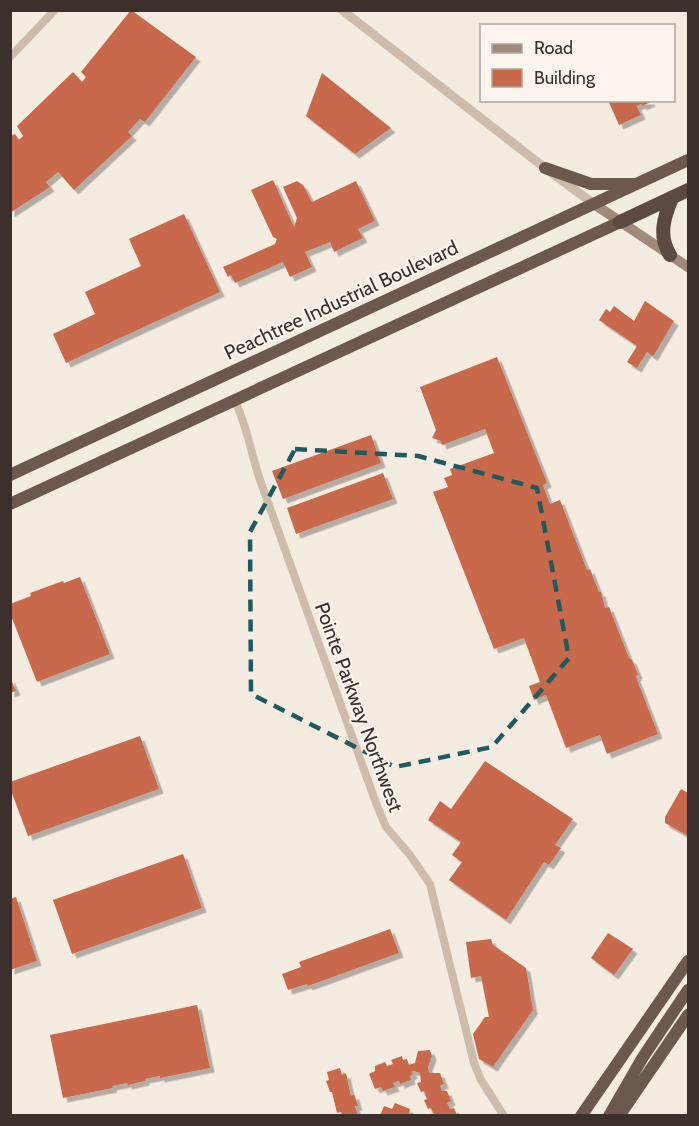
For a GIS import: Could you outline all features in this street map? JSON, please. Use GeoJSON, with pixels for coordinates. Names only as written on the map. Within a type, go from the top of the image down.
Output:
{"type":"FeatureCollection","features":[{"type":"Feature","properties":{"kind":"highway","name":"Peachtree Industrial Boulevard"},"geometry":{"type":"LineString","coordinates":[[10,475],[688,160]]}},
{"type":"Feature","properties":{"kind":"highway"},"geometry":{"type":"LineString","coordinates":[[545,168],[591,184],[637,184]]}},
{"type":"Feature","properties":{"kind":"highway"},"geometry":{"type":"LineString","coordinates":[[10,504],[688,190]]}},
{"type":"Feature","properties":{"kind":"highway"},"geometry":{"type":"LineString","coordinates":[[670,255],[665,248],[662,232],[666,212],[672,198]]}},
{"type":"Feature","properties":{"kind":"highway"},"geometry":{"type":"LineString","coordinates":[[580,1116],[688,961]]}},
{"type":"Feature","properties":{"kind":"highway"},"geometry":{"type":"LineString","coordinates":[[609,1116],[643,1057],[688,990]]}},
{"type":"Feature","properties":{"kind":"highway"},"geometry":{"type":"LineString","coordinates":[[619,1116],[688,1015]]}},
{"type":"Feature","properties":{"kind":"main road"},"geometry":{"type":"LineString","coordinates":[[594,204],[688,267]]}},
{"type":"Feature","properties":{"kind":"street"},"geometry":{"type":"LineString","coordinates":[[10,57],[55,10]]}},
{"type":"Feature","properties":{"kind":"street"},"geometry":{"type":"LineString","coordinates":[[342,10],[594,204]]}},
{"type":"Feature","properties":{"kind":"street","name":"Pointe Parkway Northwest"},"geometry":{"type":"LineString","coordinates":[[235,401],[245,422],[249,449],[376,803],[386,827],[410,855],[430,884],[474,1063],[485,1087],[504,1116]]}},
{"type":"Feature","properties":{"kind":"highlighted area"},"geometry":{"type":"Polygon","coordinates":[[[295,449],[418,456],[537,488],[569,658],[492,747],[395,767],[251,694],[250,532],[295,449]]]}},
{"type":"Feature","properties":{"kind":"building"},"geometry":{"type":"Polygon","coordinates":[[[131,10],[196,57],[145,122],[140,119],[128,132],[132,136],[74,190],[58,172],[46,182],[50,187],[10,213],[10,136],[15,134],[19,140],[23,136],[17,126],[73,72],[82,82],[86,77],[81,72],[131,10]]]}},
{"type":"Feature","properties":{"kind":"building"},"geometry":{"type":"Polygon","coordinates":[[[322,73],[391,128],[355,154],[306,116],[322,73]]]}},
{"type":"Feature","properties":{"kind":"building"},"geometry":{"type":"Polygon","coordinates":[[[609,102],[651,102],[637,106],[641,115],[619,125],[609,102]]]}},
{"type":"Feature","properties":{"kind":"building"},"geometry":{"type":"Polygon","coordinates":[[[273,180],[294,227],[297,218],[283,187],[297,181],[303,185],[312,202],[356,181],[375,221],[358,229],[363,238],[334,252],[330,242],[305,252],[312,267],[290,277],[283,262],[235,283],[231,275],[228,277],[223,267],[275,244],[277,239],[273,237],[251,190],[273,180]]]}},
{"type":"Feature","properties":{"kind":"building"},"geometry":{"type":"Polygon","coordinates":[[[184,214],[220,292],[66,363],[53,334],[95,314],[85,292],[141,266],[129,239],[184,214]]]}},
{"type":"Feature","properties":{"kind":"building"},"geometry":{"type":"Polygon","coordinates":[[[645,301],[674,321],[654,355],[647,352],[637,368],[627,362],[637,346],[599,320],[606,309],[610,312],[614,306],[634,321],[645,301]]]}},
{"type":"Feature","properties":{"kind":"building"},"geometry":{"type":"Polygon","coordinates":[[[497,357],[547,483],[543,485],[550,504],[560,500],[587,570],[590,569],[599,592],[601,592],[605,608],[609,607],[629,658],[638,674],[636,677],[658,734],[607,754],[600,735],[566,748],[546,695],[534,700],[529,686],[540,682],[524,638],[494,649],[433,492],[448,487],[444,478],[452,475],[450,469],[494,453],[485,429],[442,445],[441,441],[432,438],[436,430],[420,387],[497,357]]]}},
{"type":"Feature","properties":{"kind":"building"},"geometry":{"type":"Polygon","coordinates":[[[371,435],[381,463],[283,499],[272,471],[371,435]]]}},
{"type":"Feature","properties":{"kind":"building"},"geometry":{"type":"Polygon","coordinates":[[[383,473],[393,499],[296,534],[287,508],[383,473]]]}},
{"type":"Feature","properties":{"kind":"building"},"geometry":{"type":"Polygon","coordinates":[[[80,577],[110,654],[37,682],[10,613],[10,604],[31,596],[30,593],[80,577]]]}},
{"type":"Feature","properties":{"kind":"building"},"geometry":{"type":"Polygon","coordinates":[[[10,677],[16,691],[10,693],[10,677]]]}},
{"type":"Feature","properties":{"kind":"building"},"geometry":{"type":"Polygon","coordinates":[[[140,736],[159,789],[28,836],[10,788],[10,782],[140,736]]]}},
{"type":"Feature","properties":{"kind":"building"},"geometry":{"type":"Polygon","coordinates":[[[485,761],[573,819],[555,845],[561,848],[549,865],[544,862],[506,920],[449,880],[462,862],[452,855],[461,842],[428,820],[440,801],[451,809],[485,761]]]}},
{"type":"Feature","properties":{"kind":"building"},"geometry":{"type":"Polygon","coordinates":[[[681,789],[688,793],[688,836],[665,823],[665,817],[681,789]]]}},
{"type":"Feature","properties":{"kind":"building"},"geometry":{"type":"Polygon","coordinates":[[[183,854],[202,908],[72,954],[53,900],[183,854]]]}},
{"type":"Feature","properties":{"kind":"building"},"geometry":{"type":"Polygon","coordinates":[[[16,897],[37,961],[10,970],[10,899],[16,897]]]}},
{"type":"Feature","properties":{"kind":"building"},"geometry":{"type":"Polygon","coordinates":[[[390,929],[399,953],[308,986],[307,984],[288,990],[282,974],[301,967],[299,962],[390,929]]]}},
{"type":"Feature","properties":{"kind":"building"},"geometry":{"type":"Polygon","coordinates":[[[608,933],[633,949],[614,975],[591,958],[608,933]]]}},
{"type":"Feature","properties":{"kind":"building"},"geometry":{"type":"Polygon","coordinates":[[[491,939],[493,945],[526,968],[533,1010],[493,1067],[479,1059],[473,1034],[485,1017],[489,1017],[481,976],[471,978],[466,942],[491,939]]]}},
{"type":"Feature","properties":{"kind":"building"},"geometry":{"type":"Polygon","coordinates":[[[197,1005],[210,1068],[145,1079],[145,1081],[128,1085],[127,1083],[112,1086],[113,1088],[63,1098],[50,1035],[197,1005]]]}},
{"type":"Feature","properties":{"kind":"building"},"geometry":{"type":"Polygon","coordinates":[[[430,1050],[432,1056],[428,1067],[429,1073],[440,1073],[444,1084],[440,1086],[442,1091],[447,1091],[451,1101],[447,1103],[450,1109],[454,1108],[457,1115],[434,1115],[431,1108],[428,1109],[424,1100],[427,1099],[424,1091],[421,1092],[417,1083],[421,1082],[420,1073],[414,1071],[410,1076],[411,1080],[400,1084],[399,1081],[393,1083],[395,1087],[383,1091],[381,1087],[375,1089],[369,1074],[375,1071],[375,1066],[385,1062],[387,1066],[393,1064],[391,1060],[402,1056],[403,1060],[407,1059],[409,1065],[415,1063],[418,1051],[430,1050]]]}},
{"type":"Feature","properties":{"kind":"building"},"geometry":{"type":"Polygon","coordinates":[[[340,1068],[342,1075],[346,1073],[351,1096],[354,1094],[358,1106],[355,1106],[358,1115],[343,1116],[341,1112],[337,1113],[332,1092],[326,1081],[329,1080],[327,1072],[340,1068]]]}},
{"type":"Feature","properties":{"kind":"building"},"geometry":{"type":"Polygon","coordinates":[[[395,1103],[410,1109],[408,1116],[380,1116],[384,1106],[392,1109],[395,1103]]]}}]}
